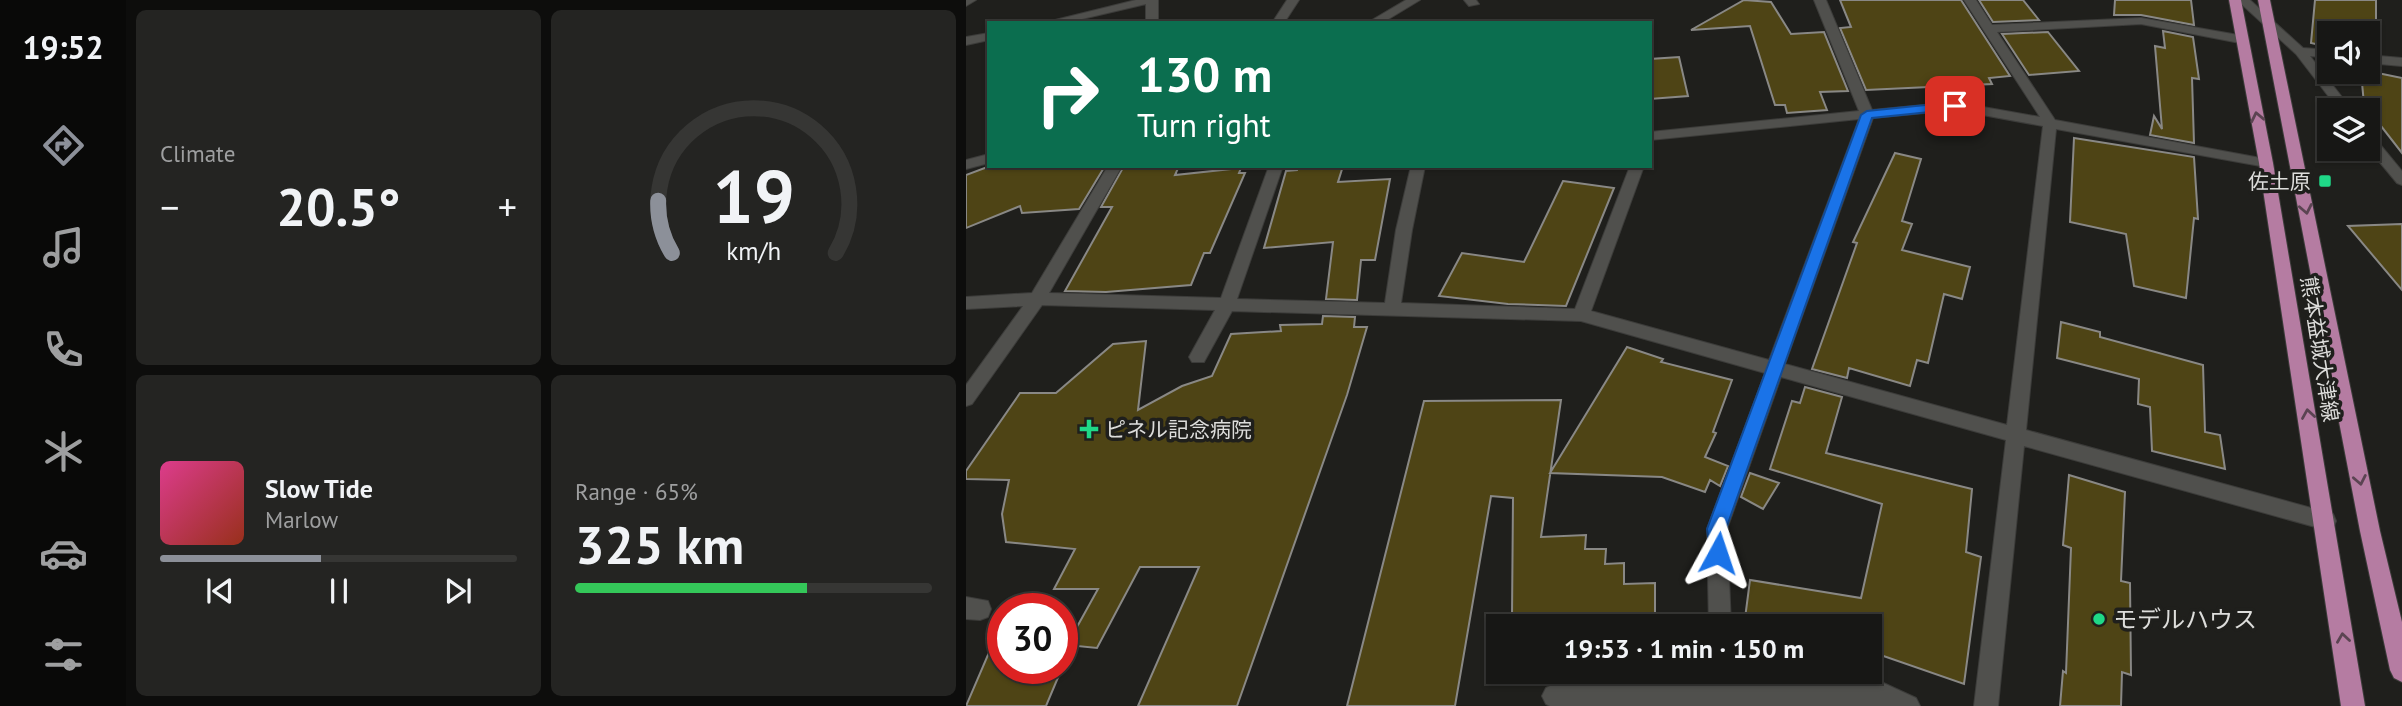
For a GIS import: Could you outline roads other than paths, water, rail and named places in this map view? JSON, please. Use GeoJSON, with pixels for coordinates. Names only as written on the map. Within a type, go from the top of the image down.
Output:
{"type":"FeatureCollection","features":[{"type":"Feature","properties":{"kind":"main road","name":"熊本益城大津線"},"geometry":{"type":"LineString","coordinates":[[2235,0],[2240,39],[2266,163],[2326,521],[2353,706]]}},
{"type":"Feature","properties":{"kind":"main road","name":"熊本益城大津線"},"geometry":{"type":"LineString","coordinates":[[2264,0],[2370,531],[2402,670]]}},
{"type":"Feature","properties":{"kind":"street"},"geometry":{"type":"LineString","coordinates":[[966,4],[970,0]]}},
{"type":"Feature","properties":{"kind":"street"},"geometry":{"type":"LineString","coordinates":[[1058,21],[1152,0],[1152,21]]}},
{"type":"Feature","properties":{"kind":"street"},"geometry":{"type":"LineString","coordinates":[[1279,21],[1293,0]]}},
{"type":"Feature","properties":{"kind":"street"},"geometry":{"type":"LineString","coordinates":[[1377,21],[1414,0]]}},
{"type":"Feature","properties":{"kind":"street"},"geometry":{"type":"LineString","coordinates":[[1720,614],[1717,529],[1867,115],[1820,0]]}},
{"type":"Feature","properties":{"kind":"street"},"geometry":{"type":"LineString","coordinates":[[1970,0],[2050,123],[1986,706]]}},
{"type":"Feature","properties":{"kind":"street"},"geometry":{"type":"LineString","coordinates":[[2243,0],[2300,51],[2337,98]]}},
{"type":"Feature","properties":{"kind":"street"},"geometry":{"type":"LineString","coordinates":[[1991,29],[2140,21],[2240,39]]}},
{"type":"Feature","properties":{"kind":"street"},"geometry":{"type":"LineString","coordinates":[[966,41],[987,36]]}},
{"type":"Feature","properties":{"kind":"street"},"geometry":{"type":"LineString","coordinates":[[2300,51],[2317,53]]}},
{"type":"Feature","properties":{"kind":"street"},"geometry":{"type":"LineString","coordinates":[[2380,60],[2402,62]]}},
{"type":"Feature","properties":{"kind":"street"},"geometry":{"type":"LineString","coordinates":[[1652,136],[1955,106],[2266,163]]}},
{"type":"Feature","properties":{"kind":"street"},"geometry":{"type":"LineString","coordinates":[[2380,153],[2402,180]]}},
{"type":"Feature","properties":{"kind":"street"},"geometry":{"type":"LineString","coordinates":[[966,165],[987,159]]}},
{"type":"Feature","properties":{"kind":"street"},"geometry":{"type":"LineString","coordinates":[[966,399],[1037,299],[1114,168]]}},
{"type":"Feature","properties":{"kind":"street"},"geometry":{"type":"LineString","coordinates":[[1198,357],[1226,306],[1275,168]]}},
{"type":"Feature","properties":{"kind":"street"},"geometry":{"type":"LineString","coordinates":[[1392,309],[1404,230],[1418,168]]}},
{"type":"Feature","properties":{"kind":"street"},"geometry":{"type":"LineString","coordinates":[[1581,315],[1636,168]]}},
{"type":"Feature","properties":{"kind":"street"},"geometry":{"type":"LineString","coordinates":[[966,303],[1037,299],[1581,315],[2017,438],[2326,521]]}},
{"type":"Feature","properties":{"kind":"street"},"geometry":{"type":"LineString","coordinates":[[1554,696],[1711,692],[1879,693],[1908,706]]}},
{"type":"Feature","properties":{"kind":"place","name":"佐土原"},"geometry":{"type":"Point","coordinates":[2325,181]}},
{"type":"Feature","properties":{"kind":"place","name":"ピネル記念病院"},"geometry":{"type":"Point","coordinates":[1089,429]}},
{"type":"Feature","properties":{"kind":"place","name":"モデルハウス"},"geometry":{"type":"Point","coordinates":[2099,619]}}]}
